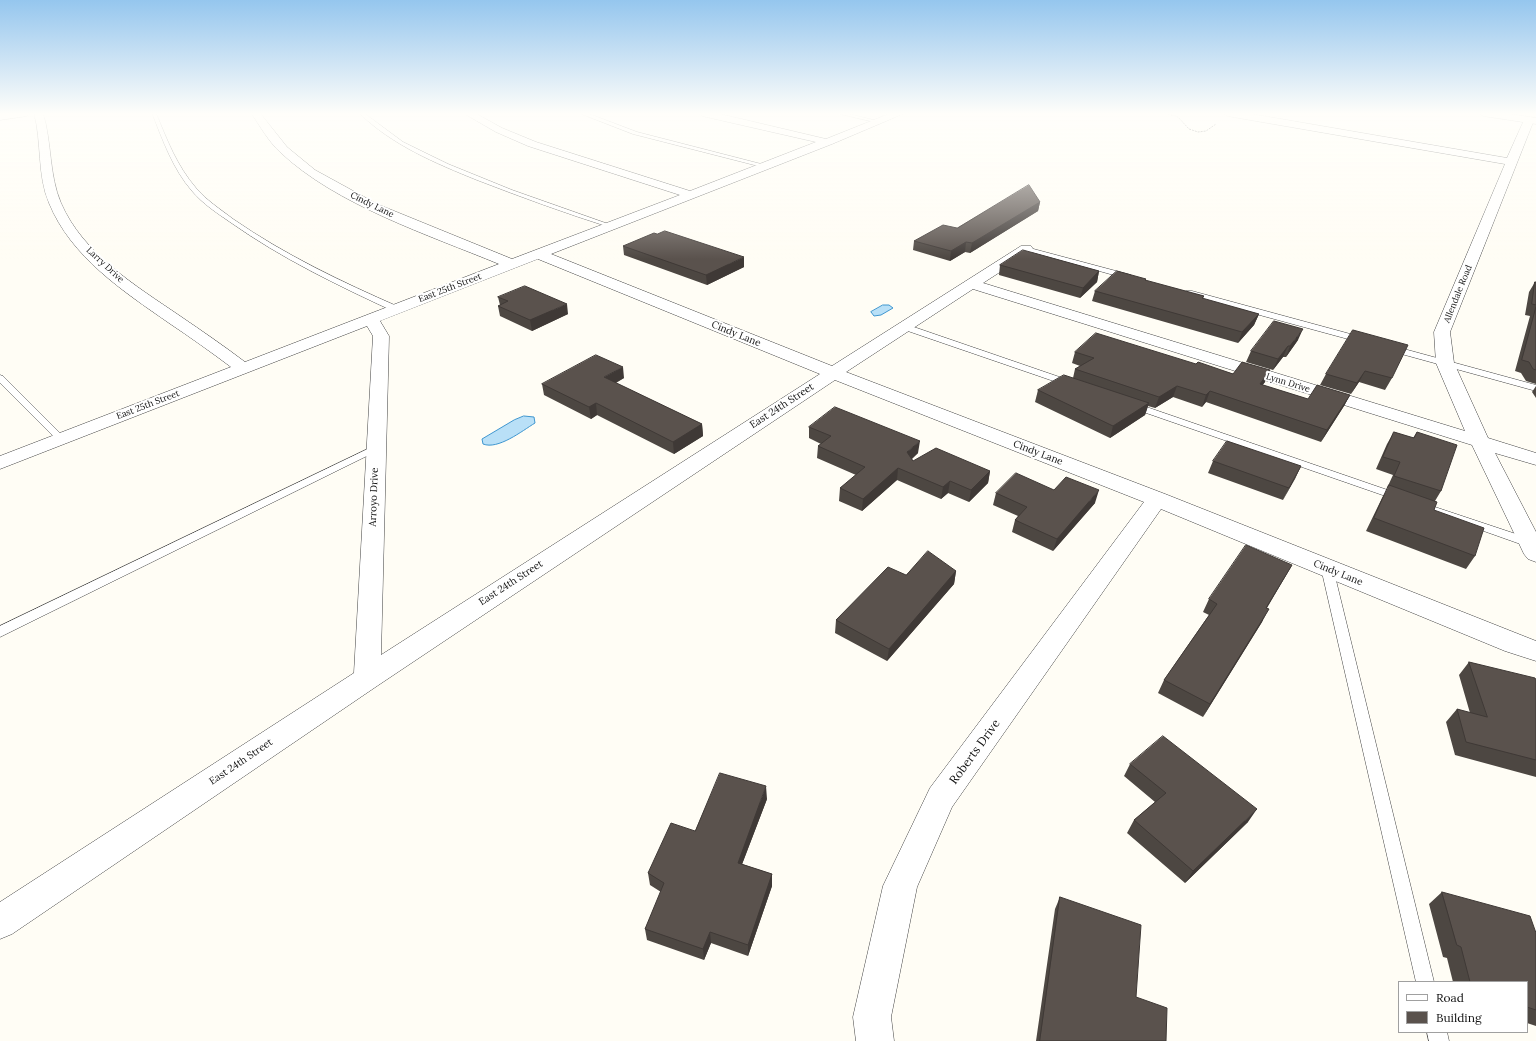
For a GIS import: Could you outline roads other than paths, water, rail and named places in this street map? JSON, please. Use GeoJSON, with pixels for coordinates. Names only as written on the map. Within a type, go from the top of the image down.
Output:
{"type":"FeatureCollection","features":[{"type":"Feature","properties":{"kind":"street","name":"Larry Drive"},"geometry":{"type":"LineString","coordinates":[[46,162],[47,180],[55,202],[67,225],[92,256],[128,287],[243,368]]}},
{"type":"Feature","properties":{"kind":"street","name":"Cindy Lane"},"geometry":{"type":"LineString","coordinates":[[299,162],[311,172],[373,207],[511,264]]}},
{"type":"Feature","properties":{"kind":"street"},"geometry":{"type":"LineString","coordinates":[[584,162],[692,195]]}},
{"type":"Feature","properties":{"kind":"street","name":"East 25th Street"},"geometry":{"type":"LineString","coordinates":[[0,463],[777,162]]}},
{"type":"Feature","properties":{"kind":"street","name":"Allendale Road"},"geometry":{"type":"LineString","coordinates":[[1510,162],[1442,332],[1445,363],[1480,442],[1533,549]]}},
{"type":"Feature","properties":{"kind":"street","name":"East 24th Street"},"geometry":{"type":"LineString","coordinates":[[0,922],[367,678],[833,373],[1026,249]]}},
{"type":"Feature","properties":{"kind":"street","name":"Cindy Lane"},"geometry":{"type":"LineString","coordinates":[[539,254],[833,373],[1157,500],[1514,644],[1536,651]]}},
{"type":"Feature","properties":{"kind":"street","name":"Lynn Drive"},"geometry":{"type":"LineString","coordinates":[[972,284],[1536,459]]}},
{"type":"Feature","properties":{"kind":"street","name":"Arroyo Drive"},"geometry":{"type":"LineString","coordinates":[[367,678],[381,336],[371,318]]}},
{"type":"Feature","properties":{"kind":"street","name":"Roberts Drive"},"geometry":{"type":"LineString","coordinates":[[875,1041],[872,1017],[900,886],[941,798],[1157,500]]}},
{"type":"Feature","properties":{"kind":"lane"},"geometry":{"type":"LineString","coordinates":[[174,162],[192,188],[239,226],[275,249],[336,283],[396,309]]}},
{"type":"Feature","properties":{"kind":"lane"},"geometry":{"type":"LineString","coordinates":[[435,162],[503,189],[611,226]]}},
{"type":"Feature","properties":{"kind":"lane"},"geometry":{"type":"LineString","coordinates":[[748,162],[766,166]]}},
{"type":"Feature","properties":{"kind":"lane"},"geometry":{"type":"LineString","coordinates":[[1026,249],[1133,278]]}},
{"type":"Feature","properties":{"kind":"lane"},"geometry":{"type":"LineString","coordinates":[[1178,290],[1369,342]]}},
{"type":"Feature","properties":{"kind":"lane"},"geometry":{"type":"LineString","coordinates":[[905,327],[1078,387]]}},
{"type":"Feature","properties":{"kind":"lane"},"geometry":{"type":"LineString","coordinates":[[1384,346],[1536,388]]}},
{"type":"Feature","properties":{"kind":"lane"},"geometry":{"type":"LineString","coordinates":[[0,378],[61,439]]}},
{"type":"Feature","properties":{"kind":"lane"},"geometry":{"type":"LineString","coordinates":[[1124,402],[1533,549]]}},
{"type":"Feature","properties":{"kind":"lane"},"geometry":{"type":"LineString","coordinates":[[0,632],[376,448]]}},
{"type":"Feature","properties":{"kind":"lane"},"geometry":{"type":"LineString","coordinates":[[1327,568],[1425,981]]}},
{"type":"Feature","properties":{"kind":"water"},"geometry":{"type":"Polygon","coordinates":[[[883,305],[889,305],[893,308],[881,315],[874,316],[871,312],[883,305]]]}},
{"type":"Feature","properties":{"kind":"water"},"geometry":{"type":"Polygon","coordinates":[[[524,416],[534,417],[535,423],[503,442],[489,445],[483,444],[482,439],[514,420],[524,416]]]}}]}
